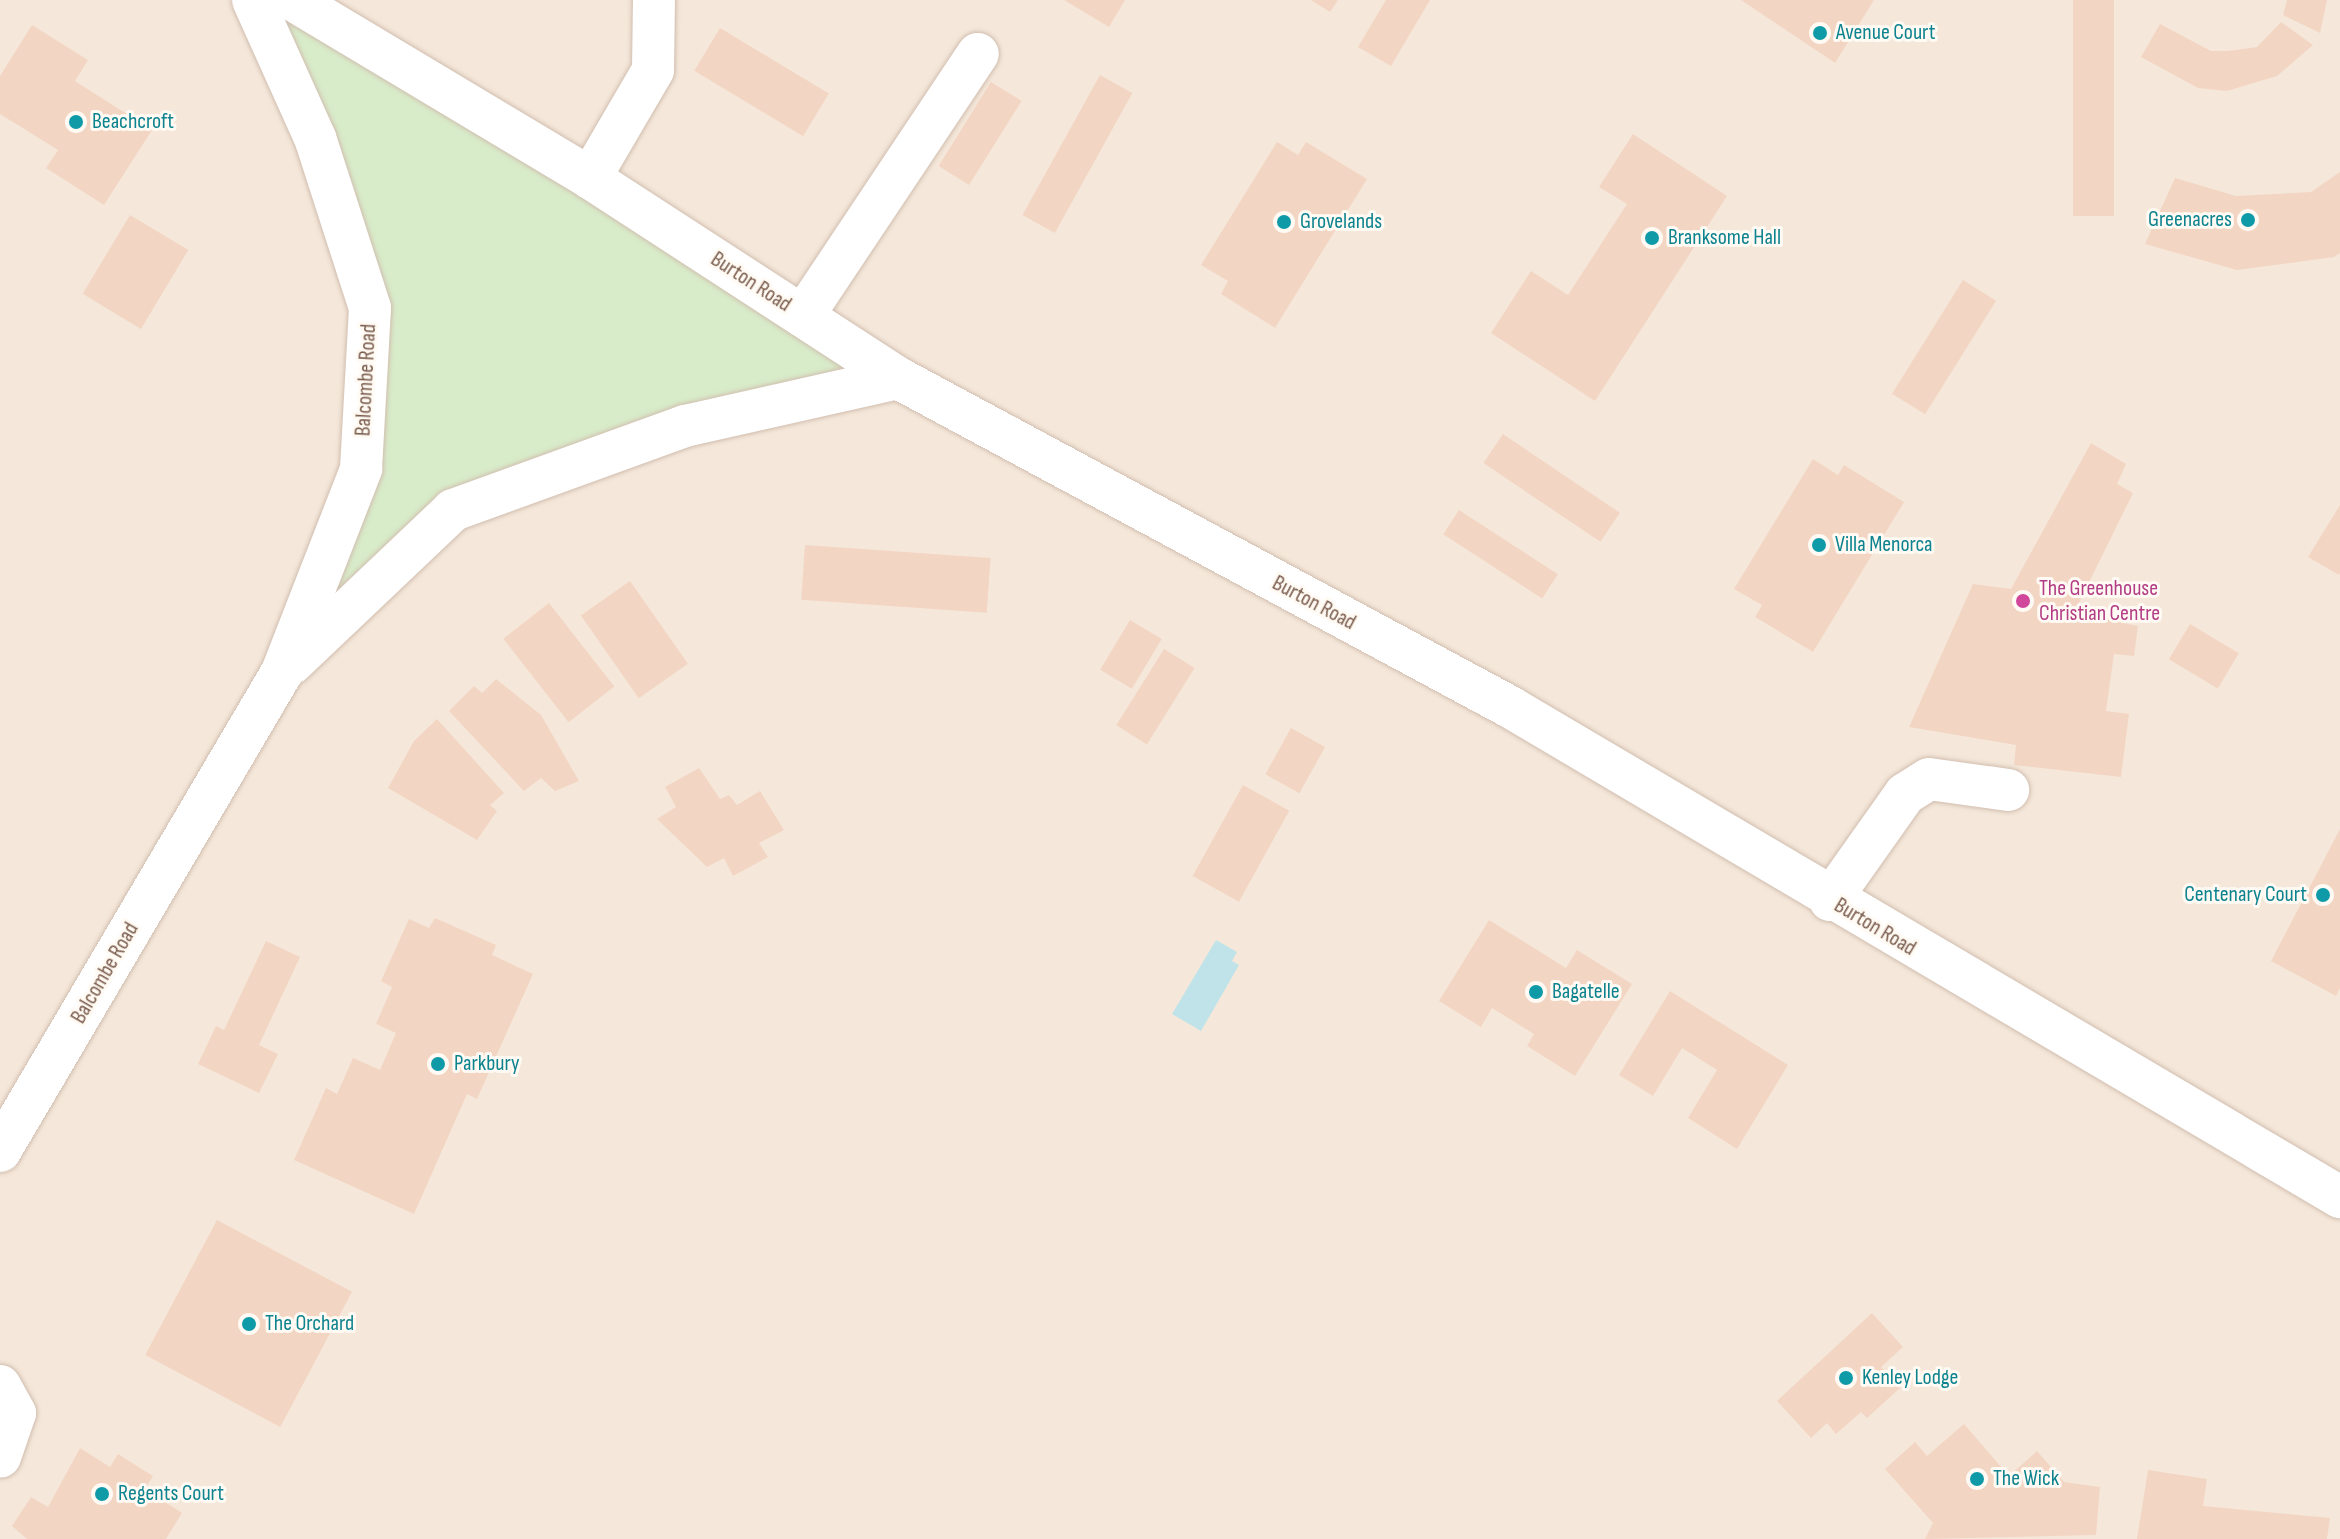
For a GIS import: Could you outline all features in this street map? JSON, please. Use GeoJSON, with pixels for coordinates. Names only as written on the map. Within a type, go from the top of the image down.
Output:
{"type":"FeatureCollection","features":[{"type":"Feature","properties":{"kind":"street","name":"Balcombe Road"},"geometry":{"type":"LineString","coordinates":[[0,1151],[282,672],[361,469],[370,308],[315,138],[253,0]]}},
{"type":"Feature","properties":{"kind":"street","name":"Burton Road"},"geometry":{"type":"LineString","coordinates":[[293,0],[590,178],[898,378],[1510,707],[1830,900],[2340,1197]]}},
{"type":"Feature","properties":{"kind":"street"},"geometry":{"type":"LineString","coordinates":[[590,178],[653,70],[654,0]]}},
{"type":"Feature","properties":{"kind":"street"},"geometry":{"type":"LineString","coordinates":[[803,316],[978,54]]}},
{"type":"Feature","properties":{"kind":"street","name":"Balcombe Road"},"geometry":{"type":"LineString","coordinates":[[282,672],[453,510],[685,426],[898,378]]}},
{"type":"Feature","properties":{"kind":"street"},"geometry":{"type":"LineString","coordinates":[[1830,900],[1905,794],[1929,779],[2008,790]]}},
{"type":"Feature","properties":{"kind":"street"},"geometry":{"type":"LineString","coordinates":[[0,1386],[15,1413],[0,1457]]}},
{"type":"Feature","properties":{"kind":"shaded area"},"geometry":{"type":"Polygon","coordinates":[[[0,0],[2340,0],[2340,1539],[0,1539],[0,0]]]}},
{"type":"Feature","properties":{"kind":"green space"},"geometry":{"type":"Polygon","coordinates":[[[253,0],[898,378],[453,510],[287,659],[361,469],[370,308],[253,0]]]}},
{"type":"Feature","properties":{"kind":"water"},"geometry":{"type":"Polygon","coordinates":[[[1216,940],[1237,952],[1232,961],[1239,965],[1201,1031],[1172,1014],[1216,940]]]}},
{"type":"Feature","properties":{"kind":"building"},"geometry":{"type":"Polygon","coordinates":[[[1064,0],[1125,0],[1109,27],[1064,0]]]}},
{"type":"Feature","properties":{"kind":"building"},"geometry":{"type":"Polygon","coordinates":[[[1311,0],[1338,0],[1330,12],[1311,0]]]}},
{"type":"Feature","properties":{"kind":"building"},"geometry":{"type":"Polygon","coordinates":[[[1386,0],[1430,0],[1391,66],[1358,47],[1386,0]]]}},
{"type":"Feature","properties":{"kind":"building","name":"Avenue Court"},"geometry":{"type":"Polygon","coordinates":[[[1741,0],[1874,0],[1835,63],[1741,0]]]}},
{"type":"Feature","properties":{"kind":"building"},"geometry":{"type":"Polygon","coordinates":[[[2073,0],[2114,0],[2114,216],[2073,216],[2073,0]]]}},
{"type":"Feature","properties":{"kind":"building"},"geometry":{"type":"Polygon","coordinates":[[[2287,0],[2327,0],[2320,33],[2283,15],[2287,0]]]}},
{"type":"Feature","properties":{"kind":"building"},"geometry":{"type":"Polygon","coordinates":[[[2281,22],[2313,45],[2277,76],[2227,91],[2198,88],[2141,57],[2160,24],[2211,51],[2228,51],[2257,47],[2281,22]]]}},
{"type":"Feature","properties":{"kind":"building","name":"Beachcroft"},"geometry":{"type":"Polygon","coordinates":[[[32,25],[88,60],[75,81],[152,130],[104,205],[46,168],[58,150],[0,114],[0,76],[32,25]]]}},
{"type":"Feature","properties":{"kind":"building"},"geometry":{"type":"Polygon","coordinates":[[[720,28],[829,93],[803,136],[694,71],[720,28]]]}},
{"type":"Feature","properties":{"kind":"building"},"geometry":{"type":"Polygon","coordinates":[[[1100,75],[1132,93],[1055,233],[1022,215],[1100,75]]]}},
{"type":"Feature","properties":{"kind":"building"},"geometry":{"type":"Polygon","coordinates":[[[991,82],[1022,101],[969,185],[939,166],[991,82]]]}},
{"type":"Feature","properties":{"kind":"building","name":"Branksome Hall"},"geometry":{"type":"Polygon","coordinates":[[[1633,134],[1727,196],[1595,401],[1491,333],[1531,271],[1568,295],[1627,204],[1599,187],[1633,134]]]}},
{"type":"Feature","properties":{"kind":"building","name":"Grovelands"},"geometry":{"type":"Polygon","coordinates":[[[1277,142],[1298,155],[1306,142],[1367,179],[1275,328],[1221,294],[1228,281],[1201,265],[1277,142]]]}},
{"type":"Feature","properties":{"kind":"building","name":"Greenacres"},"geometry":{"type":"Polygon","coordinates":[[[2340,172],[2340,253],[2334,257],[2237,270],[2145,244],[2175,178],[2236,196],[2311,192],[2340,172]]]}},
{"type":"Feature","properties":{"kind":"building"},"geometry":{"type":"Polygon","coordinates":[[[130,215],[188,250],[141,329],[83,294],[130,215]]]}},
{"type":"Feature","properties":{"kind":"building"},"geometry":{"type":"Polygon","coordinates":[[[1963,280],[1996,301],[1925,414],[1892,394],[1963,280]]]}},
{"type":"Feature","properties":{"kind":"building"},"geometry":{"type":"Polygon","coordinates":[[[1503,434],[1620,513],[1600,542],[1483,463],[1503,434]]]}},
{"type":"Feature","properties":{"kind":"building","name":"The Greenhouse Christian Centre"},"geometry":{"type":"Polygon","coordinates":[[[2091,443],[2126,464],[2117,484],[2133,493],[2074,613],[2138,626],[2134,656],[2114,654],[2106,711],[2129,714],[2121,777],[2014,765],[2016,745],[1909,727],[1973,584],[2011,589],[2091,443]]]}},
{"type":"Feature","properties":{"kind":"building","name":"Villa Menorca"},"geometry":{"type":"Polygon","coordinates":[[[1813,459],[1838,475],[1844,465],[1904,502],[1813,652],[1755,617],[1762,605],[1734,589],[1813,459]]]}},
{"type":"Feature","properties":{"kind":"building"},"geometry":{"type":"Polygon","coordinates":[[[2340,505],[2340,573],[2339,575],[2308,557],[2340,505]]]}},
{"type":"Feature","properties":{"kind":"building"},"geometry":{"type":"Polygon","coordinates":[[[1459,510],[1558,574],[1542,599],[1443,534],[1459,510]]]}},
{"type":"Feature","properties":{"kind":"building"},"geometry":{"type":"Polygon","coordinates":[[[805,545],[991,558],[987,613],[801,600],[805,545]]]}},
{"type":"Feature","properties":{"kind":"building"},"geometry":{"type":"Polygon","coordinates":[[[630,581],[688,664],[639,698],[581,615],[630,581]]]}},
{"type":"Feature","properties":{"kind":"building"},"geometry":{"type":"Polygon","coordinates":[[[549,603],[614,687],[569,722],[503,639],[549,603]]]}},
{"type":"Feature","properties":{"kind":"building"},"geometry":{"type":"Polygon","coordinates":[[[1130,620],[1162,639],[1132,689],[1100,670],[1130,620]]]}},
{"type":"Feature","properties":{"kind":"building"},"geometry":{"type":"Polygon","coordinates":[[[2190,624],[2239,653],[2218,689],[2169,659],[2190,624]]]}},
{"type":"Feature","properties":{"kind":"building"},"geometry":{"type":"Polygon","coordinates":[[[1164,649],[1195,668],[1147,744],[1116,725],[1164,649]]]}},
{"type":"Feature","properties":{"kind":"building"},"geometry":{"type":"Polygon","coordinates":[[[496,679],[541,715],[579,781],[555,791],[541,778],[524,791],[449,711],[474,686],[482,693],[496,679]]]}},
{"type":"Feature","properties":{"kind":"building"},"geometry":{"type":"Polygon","coordinates":[[[437,719],[504,793],[490,805],[497,811],[477,840],[388,788],[414,741],[437,719]]]}},
{"type":"Feature","properties":{"kind":"building"},"geometry":{"type":"Polygon","coordinates":[[[1291,728],[1325,747],[1299,793],[1265,774],[1291,728]]]}},
{"type":"Feature","properties":{"kind":"building"},"geometry":{"type":"Polygon","coordinates":[[[699,768],[720,799],[729,795],[737,805],[760,791],[784,830],[759,843],[768,857],[733,876],[724,858],[707,867],[657,819],[676,807],[665,787],[699,768]]]}},
{"type":"Feature","properties":{"kind":"building"},"geometry":{"type":"Polygon","coordinates":[[[1243,785],[1289,811],[1239,902],[1193,876],[1243,785]]]}},
{"type":"Feature","properties":{"kind":"building","name":"Centenary Court"},"geometry":{"type":"Polygon","coordinates":[[[2340,829],[2340,988],[2336,996],[2271,961],[2340,829]]]}},
{"type":"Feature","properties":{"kind":"building","name":"Parkbury"},"geometry":{"type":"Polygon","coordinates":[[[435,918],[496,945],[492,955],[533,974],[477,1099],[467,1094],[414,1214],[294,1160],[326,1088],[337,1094],[353,1058],[380,1070],[396,1033],[376,1024],[392,987],[381,981],[409,919],[429,928],[435,918]]]}},
{"type":"Feature","properties":{"kind":"building","name":"Bagatelle"},"geometry":{"type":"Polygon","coordinates":[[[1489,920],[1566,968],[1577,950],[1632,984],[1575,1076],[1527,1046],[1534,1034],[1492,1008],[1481,1027],[1439,1001],[1489,920]]]}},
{"type":"Feature","properties":{"kind":"building"},"geometry":{"type":"Polygon","coordinates":[[[266,941],[300,957],[259,1045],[278,1054],[259,1093],[198,1064],[216,1026],[224,1030],[266,941]]]}},
{"type":"Feature","properties":{"kind":"building","name":"Bagatelle"},"geometry":{"type":"Polygon","coordinates":[[[1670,991],[1788,1065],[1737,1149],[1688,1118],[1717,1070],[1682,1048],[1653,1096],[1619,1075],[1670,991]]]}},
{"type":"Feature","properties":{"kind":"building","name":"The Orchard"},"geometry":{"type":"Polygon","coordinates":[[[217,1220],[352,1292],[280,1427],[145,1355],[217,1220]]]}},
{"type":"Feature","properties":{"kind":"building","name":"Kenley Lodge"},"geometry":{"type":"Polygon","coordinates":[[[1872,1313],[1903,1347],[1881,1367],[1900,1388],[1867,1418],[1861,1412],[1836,1434],[1827,1423],[1811,1438],[1777,1401],[1872,1313]]]}},
{"type":"Feature","properties":{"kind":"building","name":"The Wick"},"geometry":{"type":"Polygon","coordinates":[[[1964,1424],[2009,1476],[2037,1451],[2064,1482],[2100,1487],[2096,1535],[1925,1539],[1933,1523],[1885,1469],[1915,1442],[1927,1456],[1964,1424]]]}},
{"type":"Feature","properties":{"kind":"building","name":"Regents Court"},"geometry":{"type":"Polygon","coordinates":[[[80,1448],[110,1467],[118,1454],[153,1476],[145,1489],[182,1513],[166,1539],[27,1539],[12,1526],[31,1497],[48,1507],[80,1448]]]}},
{"type":"Feature","properties":{"kind":"building"},"geometry":{"type":"Polygon","coordinates":[[[2148,1470],[2207,1479],[2203,1506],[2330,1518],[2327,1539],[2137,1539],[2148,1470]]]}},
{"type":"Feature","properties":{"kind":"place","name":"Avenue Court"},"geometry":{"type":"Point","coordinates":[1820,33]}},
{"type":"Feature","properties":{"kind":"place","name":"Beachcroft"},"geometry":{"type":"Point","coordinates":[76,122]}},
{"type":"Feature","properties":{"kind":"place","name":"Greenacres"},"geometry":{"type":"Point","coordinates":[2248,220]}},
{"type":"Feature","properties":{"kind":"place","name":"Grovelands"},"geometry":{"type":"Point","coordinates":[1284,222]}},
{"type":"Feature","properties":{"kind":"place","name":"Branksome Hall"},"geometry":{"type":"Point","coordinates":[1652,238]}},
{"type":"Feature","properties":{"kind":"place","name":"Villa Menorca"},"geometry":{"type":"Point","coordinates":[1819,545]}},
{"type":"Feature","properties":{"kind":"place","name":"The Greenhouse Christian Centre"},"geometry":{"type":"Point","coordinates":[2023,601]}},
{"type":"Feature","properties":{"kind":"place","name":"Centenary Court"},"geometry":{"type":"Point","coordinates":[2323,895]}},
{"type":"Feature","properties":{"kind":"place","name":"Bagatelle"},"geometry":{"type":"Point","coordinates":[1536,992]}},
{"type":"Feature","properties":{"kind":"place","name":"Parkbury"},"geometry":{"type":"Point","coordinates":[438,1064]}},
{"type":"Feature","properties":{"kind":"place","name":"The Orchard"},"geometry":{"type":"Point","coordinates":[249,1324]}},
{"type":"Feature","properties":{"kind":"place","name":"Kenley Lodge"},"geometry":{"type":"Point","coordinates":[1846,1378]}},
{"type":"Feature","properties":{"kind":"place","name":"The Wick"},"geometry":{"type":"Point","coordinates":[1977,1479]}},
{"type":"Feature","properties":{"kind":"place","name":"Regents Court"},"geometry":{"type":"Point","coordinates":[102,1494]}}]}
